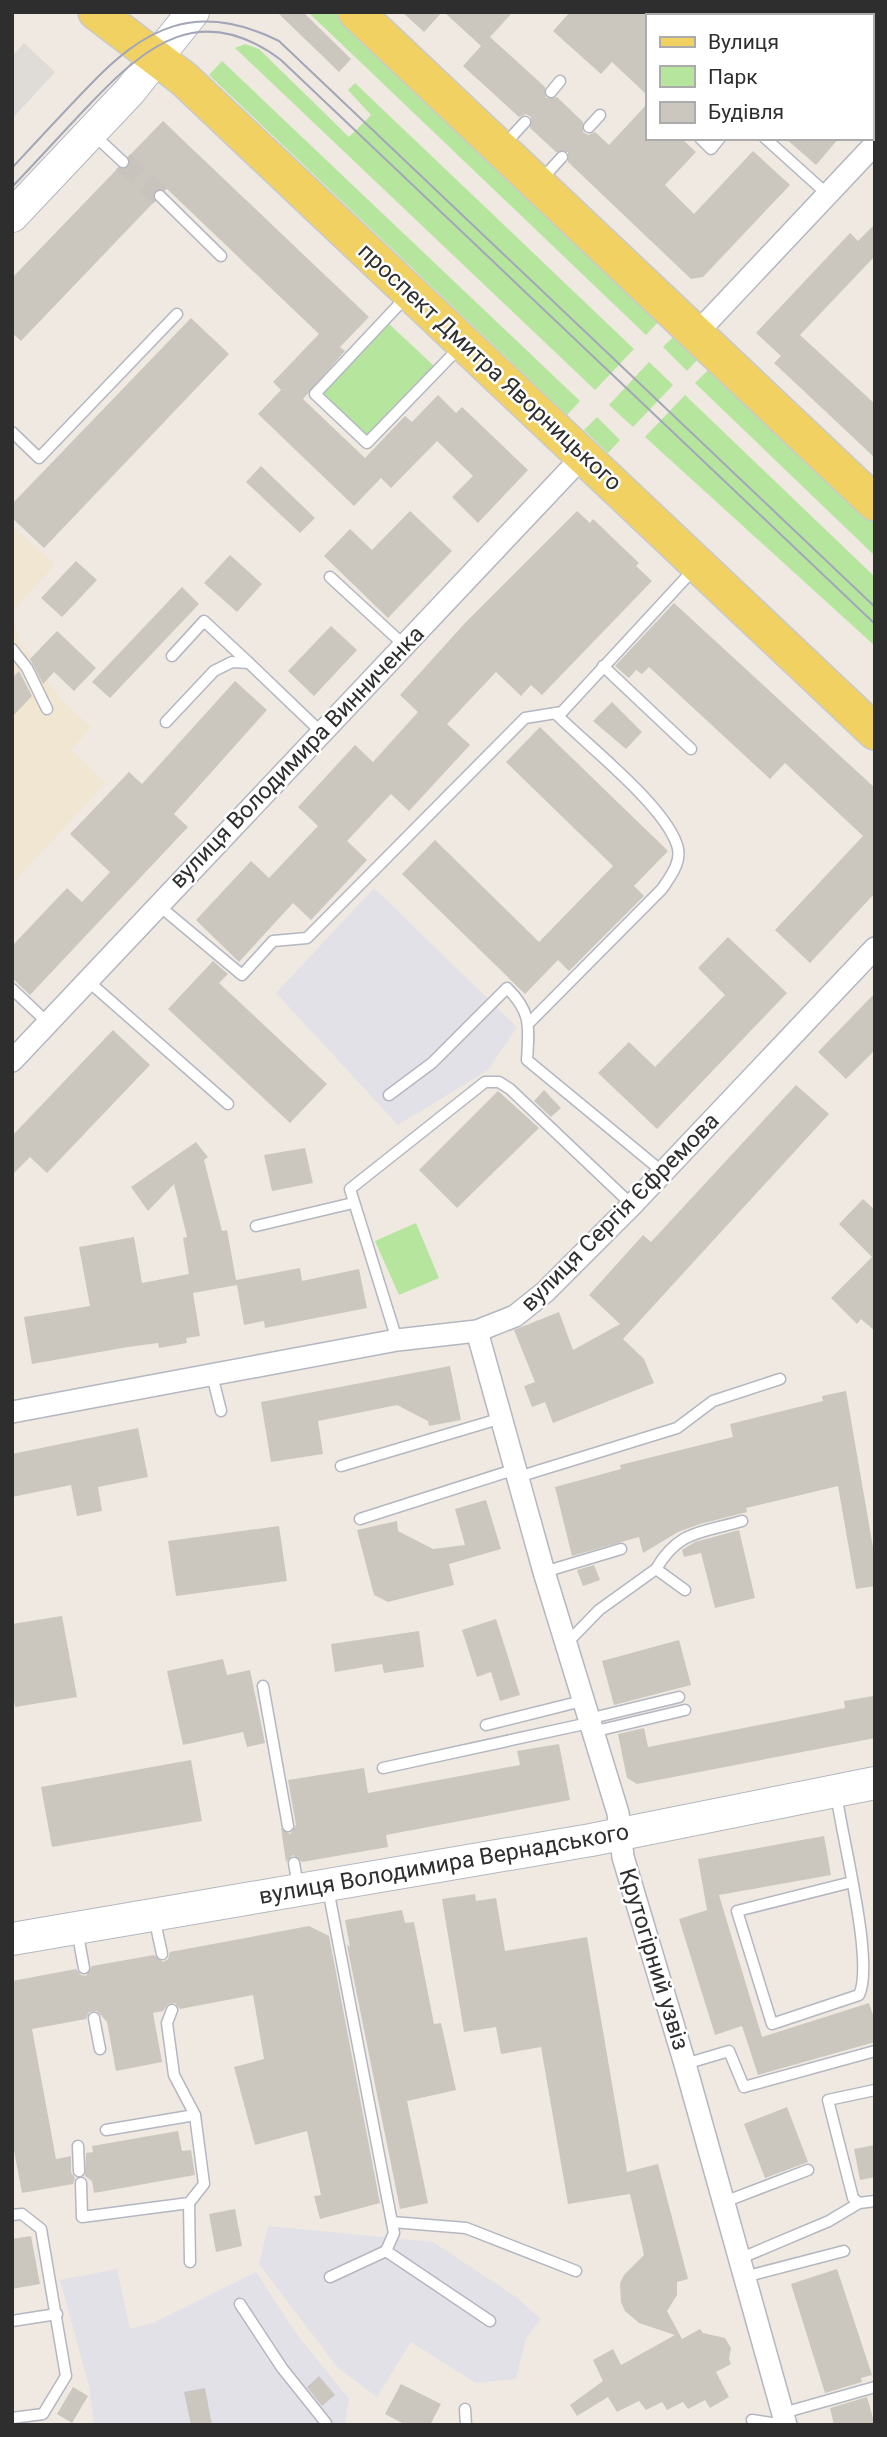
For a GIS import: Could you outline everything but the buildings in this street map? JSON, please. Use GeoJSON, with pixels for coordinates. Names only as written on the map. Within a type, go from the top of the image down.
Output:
{"type":"FeatureCollection","features":[{"type":"Feature","properties":{"kind":"main road","name":"проспект Дмитра Яворницького"},"geometry":{"type":"LineString","coordinates":[[96,12],[184,79],[584,454],[875,732]]}},
{"type":"Feature","properties":{"kind":"main road"},"geometry":{"type":"LineString","coordinates":[[364,15],[500,149],[875,503]]}},
{"type":"Feature","properties":{"kind":"street"},"geometry":{"type":"LineString","coordinates":[[12,216],[92,132],[193,12]]}},
{"type":"Feature","properties":{"kind":"street"},"geometry":{"type":"LineString","coordinates":[[697,333],[875,144]]}},
{"type":"Feature","properties":{"kind":"street","name":"вулиця Володимира Винниченка"},"geometry":{"type":"LineString","coordinates":[[12,1060],[584,454]]}},
{"type":"Feature","properties":{"kind":"street","name":"вулиця Сергія Єфремова"},"geometry":{"type":"LineString","coordinates":[[12,1412],[397,1340],[477,1331],[514,1316],[530,1305],[664,1173],[875,948]]}},
{"type":"Feature","properties":{"kind":"street","name":"Крутогірний узвіз"},"geometry":{"type":"LineString","coordinates":[[477,1331],[565,1645],[618,1813],[623,1857],[685,2064],[784,2419]]}},
{"type":"Feature","properties":{"kind":"street","name":"вулиця Володимира Вернадського"},"geometry":{"type":"LineString","coordinates":[[12,1939],[154,1914],[306,1878],[620,1834],[875,1783]]}},
{"type":"Feature","properties":{"kind":"lane"},"geometry":{"type":"LineString","coordinates":[[551,92],[560,81]]}},
{"type":"Feature","properties":{"kind":"lane"},"geometry":{"type":"LineString","coordinates":[[589,127],[600,115]]}},
{"type":"Feature","properties":{"kind":"lane"},"geometry":{"type":"LineString","coordinates":[[500,149],[524,122]]}},
{"type":"Feature","properties":{"kind":"lane"},"geometry":{"type":"LineString","coordinates":[[92,132],[123,162]]}},
{"type":"Feature","properties":{"kind":"lane"},"geometry":{"type":"LineString","coordinates":[[701,140],[711,149],[718,140]]}},
{"type":"Feature","properties":{"kind":"lane"},"geometry":{"type":"LineString","coordinates":[[767,140],[827,194]]}},
{"type":"Feature","properties":{"kind":"lane"},"geometry":{"type":"LineString","coordinates":[[537,184],[562,157]]}},
{"type":"Feature","properties":{"kind":"lane"},"geometry":{"type":"LineString","coordinates":[[159,196],[221,256]]}},
{"type":"Feature","properties":{"kind":"lane"},"geometry":{"type":"LineString","coordinates":[[411,292],[315,394],[368,443],[465,342]]}},
{"type":"Feature","properties":{"kind":"lane"},"geometry":{"type":"LineString","coordinates":[[12,432],[39,458],[177,314]]}},
{"type":"Feature","properties":{"kind":"lane"},"geometry":{"type":"LineString","coordinates":[[157,904],[242,975],[273,941],[307,938],[525,718],[562,712],[699,564]]}},
{"type":"Feature","properties":{"kind":"lane"},"geometry":{"type":"LineString","coordinates":[[330,578],[404,645]]}},
{"type":"Feature","properties":{"kind":"lane"},"geometry":{"type":"LineString","coordinates":[[173,656],[204,621],[321,732]]}},
{"type":"Feature","properties":{"kind":"lane"},"geometry":{"type":"LineString","coordinates":[[12,649],[27,668],[47,709]]}},
{"type":"Feature","properties":{"kind":"lane"},"geometry":{"type":"LineString","coordinates":[[166,722],[214,671],[232,662],[249,663]]}},
{"type":"Feature","properties":{"kind":"lane"},"geometry":{"type":"LineString","coordinates":[[603,666],[691,749]]}},
{"type":"Feature","properties":{"kind":"lane"},"geometry":{"type":"LineString","coordinates":[[530,1022],[663,889],[677,866],[678,846],[660,815],[555,714]]}},
{"type":"Feature","properties":{"kind":"lane"},"geometry":{"type":"LineString","coordinates":[[88,981],[228,1104]]}},
{"type":"Feature","properties":{"kind":"lane"},"geometry":{"type":"LineString","coordinates":[[389,1095],[432,1063],[507,988],[517,999],[530,1022],[527,1060],[664,1173]]}},
{"type":"Feature","properties":{"kind":"lane"},"geometry":{"type":"LineString","coordinates":[[12,989],[48,1023]]}},
{"type":"Feature","properties":{"kind":"lane"},"geometry":{"type":"LineString","coordinates":[[397,1340],[350,1189],[485,1082],[499,1082],[525,1103],[546,1126],[632,1205]]}},
{"type":"Feature","properties":{"kind":"lane"},"geometry":{"type":"LineString","coordinates":[[256,1226],[353,1203]]}},
{"type":"Feature","properties":{"kind":"lane"},"geometry":{"type":"LineString","coordinates":[[212,1375],[221,1411]]}},
{"type":"Feature","properties":{"kind":"lane"},"geometry":{"type":"LineString","coordinates":[[360,1519],[677,1428],[713,1401],[780,1379]]}},
{"type":"Feature","properties":{"kind":"lane"},"geometry":{"type":"LineString","coordinates":[[341,1466],[502,1418]]}},
{"type":"Feature","properties":{"kind":"lane"},"geometry":{"type":"LineString","coordinates":[[565,1645],[599,1610],[656,1569],[669,1548],[679,1539],[742,1521]]}},
{"type":"Feature","properties":{"kind":"lane"},"geometry":{"type":"LineString","coordinates":[[544,1572],[621,1549]]}},
{"type":"Feature","properties":{"kind":"lane"},"geometry":{"type":"LineString","coordinates":[[656,1569],[685,1590]]}},
{"type":"Feature","properties":{"kind":"lane"},"geometry":{"type":"LineString","coordinates":[[263,1686],[288,1826]]}},
{"type":"Feature","properties":{"kind":"lane"},"geometry":{"type":"LineString","coordinates":[[383,1768],[679,1697]]}},
{"type":"Feature","properties":{"kind":"lane"},"geometry":{"type":"LineString","coordinates":[[486,1725],[685,1710]]}},
{"type":"Feature","properties":{"kind":"lane"},"geometry":{"type":"LineString","coordinates":[[835,1790],[852,1882],[865,1983],[859,1995],[772,2024],[737,1911],[852,1882]]}},
{"type":"Feature","properties":{"kind":"lane"},"geometry":{"type":"LineString","coordinates":[[306,1878],[394,2234],[386,2251],[330,2277]]}},
{"type":"Feature","properties":{"kind":"lane"},"geometry":{"type":"LineString","coordinates":[[154,1914],[162,1954]]}},
{"type":"Feature","properties":{"kind":"lane"},"geometry":{"type":"LineString","coordinates":[[77,1928],[84,1968]]}},
{"type":"Feature","properties":{"kind":"lane"},"geometry":{"type":"LineString","coordinates":[[172,2010],[167,2022],[174,2076],[195,2115],[204,2184],[189,2203],[190,2262]]}},
{"type":"Feature","properties":{"kind":"lane"},"geometry":{"type":"LineString","coordinates":[[94,2018],[100,2049]]}},
{"type":"Feature","properties":{"kind":"lane"},"geometry":{"type":"LineString","coordinates":[[685,2064],[729,2051],[744,2087],[875,2051]]}},
{"type":"Feature","properties":{"kind":"lane"},"geometry":{"type":"LineString","coordinates":[[859,2203],[853,2198],[828,2101],[875,2090]]}},
{"type":"Feature","properties":{"kind":"lane"},"geometry":{"type":"LineString","coordinates":[[106,2130],[195,2115]]}},
{"type":"Feature","properties":{"kind":"lane"},"geometry":{"type":"LineString","coordinates":[[78,2146],[82,2217],[189,2203]]}},
{"type":"Feature","properties":{"kind":"lane"},"geometry":{"type":"LineString","coordinates":[[724,2202],[808,2170]]}},
{"type":"Feature","properties":{"kind":"lane"},"geometry":{"type":"LineString","coordinates":[[741,2268],[778,2243],[859,2203],[875,2201]]}},
{"type":"Feature","properties":{"kind":"lane"},"geometry":{"type":"LineString","coordinates":[[12,2215],[22,2214],[41,2229],[66,2376],[43,2414],[12,2418]]}},
{"type":"Feature","properties":{"kind":"lane"},"geometry":{"type":"LineString","coordinates":[[392,2222],[466,2228],[576,2271]]}},
{"type":"Feature","properties":{"kind":"lane"},"geometry":{"type":"LineString","coordinates":[[386,2251],[491,2321]]}},
{"type":"Feature","properties":{"kind":"lane"},"geometry":{"type":"LineString","coordinates":[[741,2268],[844,2251]]}},
{"type":"Feature","properties":{"kind":"lane"},"geometry":{"type":"LineString","coordinates":[[240,2304],[282,2368],[324,2424]]}},
{"type":"Feature","properties":{"kind":"lane"},"geometry":{"type":"LineString","coordinates":[[12,2321],[57,2314]]}},
{"type":"Feature","properties":{"kind":"lane"},"geometry":{"type":"LineString","coordinates":[[752,2420],[784,2419],[875,2387]]}},
{"type":"Feature","properties":{"kind":"lane"},"geometry":{"type":"LineString","coordinates":[[465,2409],[466,2425]]}},
{"type":"Feature","properties":{"kind":"shaded area"},"geometry":{"type":"Polygon","coordinates":[[[24,43],[55,72],[12,119],[12,56],[24,43]]]}},
{"type":"Feature","properties":{"kind":"shaded area"},"geometry":{"type":"Polygon","coordinates":[[[12,526],[55,564],[12,612],[12,526]]]}},
{"type":"Feature","properties":{"kind":"shaded area"},"geometry":{"type":"Polygon","coordinates":[[[12,614],[19,640],[62,701],[91,727],[71,750],[105,783],[12,884],[12,614]]]}},
{"type":"Feature","properties":{"kind":"shaded area"},"geometry":{"type":"Polygon","coordinates":[[[374,888],[517,1027],[488,1070],[398,1125],[276,993],[374,888]]]}},
{"type":"Feature","properties":{"kind":"shaded area"},"geometry":{"type":"Polygon","coordinates":[[[268,2226],[433,2242],[516,2297],[541,2319],[526,2338],[516,2379],[476,2383],[411,2342],[377,2397],[338,2368],[259,2264],[268,2226]]]}},
{"type":"Feature","properties":{"kind":"shaded area"},"geometry":{"type":"Polygon","coordinates":[[[117,2269],[130,2329],[153,2323],[256,2272],[295,2332],[349,2399],[345,2425],[94,2425],[89,2386],[60,2280],[117,2269]]]}},
{"type":"Feature","properties":{"kind":"green space"},"geometry":{"type":"Polygon","coordinates":[[[308,12],[336,12],[660,320],[646,335],[308,12]]]}},
{"type":"Feature","properties":{"kind":"green space"},"geometry":{"type":"Polygon","coordinates":[[[245,44],[259,49],[349,137],[371,115],[348,90],[355,83],[634,349],[595,390],[235,48],[245,44]]]}},
{"type":"Feature","properties":{"kind":"green space"},"geometry":{"type":"Polygon","coordinates":[[[222,61],[580,401],[567,415],[209,75],[222,61]]]}},
{"type":"Feature","properties":{"kind":"green space"},"geometry":{"type":"Polygon","coordinates":[[[388,323],[435,367],[369,437],[323,393],[388,323]]]}},
{"type":"Feature","properties":{"kind":"green space"},"geometry":{"type":"Polygon","coordinates":[[[675,335],[699,358],[687,371],[663,347],[675,335]]]}},
{"type":"Feature","properties":{"kind":"green space"},"geometry":{"type":"Polygon","coordinates":[[[649,362],[673,385],[633,427],[609,405],[649,362]]]}},
{"type":"Feature","properties":{"kind":"green space"},"geometry":{"type":"Polygon","coordinates":[[[712,366],[875,523],[875,556],[695,383],[712,366]]]}},
{"type":"Feature","properties":{"kind":"green space"},"geometry":{"type":"Polygon","coordinates":[[[685,395],[875,577],[875,646],[645,437],[685,395]]]}},
{"type":"Feature","properties":{"kind":"green space"},"geometry":{"type":"Polygon","coordinates":[[[597,417],[620,440],[608,453],[584,430],[597,417]]]}},
{"type":"Feature","properties":{"kind":"green space"},"geometry":{"type":"Polygon","coordinates":[[[416,1223],[439,1278],[399,1295],[375,1241],[416,1223]]]}},
{"type":"Feature","properties":{"kind":"tunnel"},"geometry":{"type":"LineString","coordinates":[[123,162],[160,196]]}},
{"type":"Feature","properties":{"kind":"tram line"},"geometry":{"type":"LineString","coordinates":[[12,168],[108,67],[151,36],[173,26],[222,22],[279,41],[875,607]]}},
{"type":"Feature","properties":{"kind":"tram line"},"geometry":{"type":"LineString","coordinates":[[12,187],[111,83],[154,48],[177,37],[200,32],[225,33],[252,42],[281,60],[875,624]]}}]}
